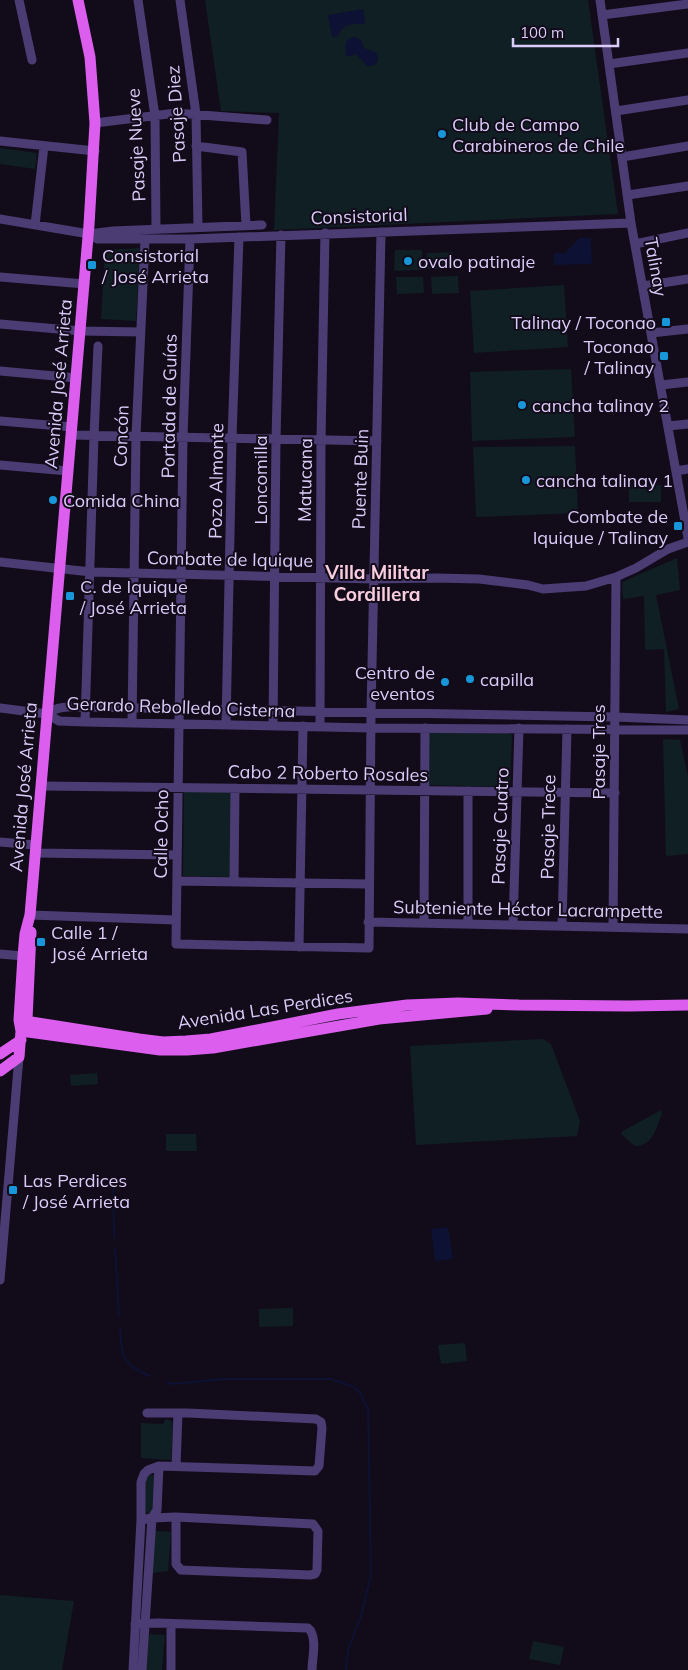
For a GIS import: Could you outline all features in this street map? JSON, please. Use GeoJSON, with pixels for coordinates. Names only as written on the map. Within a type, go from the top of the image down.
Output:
{"type":"FeatureCollection","features":[{"type":"Feature","properties":{"kind":"main road","name":"Avenida José Arrieta"},"geometry":{"type":"LineString","coordinates":[[19,1057],[32,942],[30,918],[35,849],[95,151],[90,57],[78,0]]}},
{"type":"Feature","properties":{"kind":"main road","name":"Avenida José Arrieta"},"geometry":{"type":"LineString","coordinates":[[22,1028],[23,956],[25,934],[30,918]]}},
{"type":"Feature","properties":{"kind":"main road","name":"Avenida Las Perdices"},"geometry":{"type":"LineString","coordinates":[[22,1028],[163,1042],[211,1039],[338,1014],[387,1007],[458,1003],[629,1006],[688,1005]]}},
{"type":"Feature","properties":{"kind":"main road"},"geometry":{"type":"LineString","coordinates":[[2,1051],[22,1028]]}},
{"type":"Feature","properties":{"kind":"main road"},"geometry":{"type":"LineString","coordinates":[[0,1071],[19,1057]]}},
{"type":"Feature","properties":{"kind":"street"},"geometry":{"type":"LineString","coordinates":[[19,0],[32,60]]}},
{"type":"Feature","properties":{"kind":"street","name":"Pasaje Nueve"},"geometry":{"type":"LineString","coordinates":[[138,0],[155,116],[156,229]]}},
{"type":"Feature","properties":{"kind":"street","name":"Pasaje Diez"},"geometry":{"type":"LineString","coordinates":[[180,0],[196,114],[198,227]]}},
{"type":"Feature","properties":{"kind":"street","name":"Talinay"},"geometry":{"type":"LineString","coordinates":[[600,0],[631,222],[676,471],[686,516],[688,538]]}},
{"type":"Feature","properties":{"kind":"street"},"geometry":{"type":"LineString","coordinates":[[602,15],[688,4]]}},
{"type":"Feature","properties":{"kind":"street"},"geometry":{"type":"LineString","coordinates":[[609,64],[688,53]]}},
{"type":"Feature","properties":{"kind":"street"},"geometry":{"type":"LineString","coordinates":[[616,110],[688,100]]}},
{"type":"Feature","properties":{"kind":"street"},"geometry":{"type":"LineString","coordinates":[[95,123],[176,113],[267,120]]}},
{"type":"Feature","properties":{"kind":"street"},"geometry":{"type":"LineString","coordinates":[[0,141],[95,151]]}},
{"type":"Feature","properties":{"kind":"street"},"geometry":{"type":"LineString","coordinates":[[35,224],[44,146]]}},
{"type":"Feature","properties":{"kind":"street"},"geometry":{"type":"LineString","coordinates":[[196,146],[242,152],[246,225]]}},
{"type":"Feature","properties":{"kind":"street"},"geometry":{"type":"LineString","coordinates":[[622,157],[688,146]]}},
{"type":"Feature","properties":{"kind":"street"},"geometry":{"type":"LineString","coordinates":[[628,196],[688,186]]}},
{"type":"Feature","properties":{"kind":"street"},"geometry":{"type":"LineString","coordinates":[[0,220],[89,234],[262,224]]}},
{"type":"Feature","properties":{"kind":"street","name":"Consistorial"},"geometry":{"type":"LineString","coordinates":[[89,234],[97,239],[145,240],[631,222]]}},
{"type":"Feature","properties":{"kind":"street","name":"Puente Buin"},"geometry":{"type":"LineString","coordinates":[[299,948],[368,948],[369,790],[381,232]]}},
{"type":"Feature","properties":{"kind":"street","name":"Matucana"},"geometry":{"type":"LineString","coordinates":[[320,727],[321,440],[325,233]]}},
{"type":"Feature","properties":{"kind":"street"},"geometry":{"type":"LineString","coordinates":[[635,244],[688,233]]}},
{"type":"Feature","properties":{"kind":"street","name":"Loncomilla"},"geometry":{"type":"LineString","coordinates":[[273,726],[276,439],[281,235]]}},
{"type":"Feature","properties":{"kind":"street","name":"Pozo Almonte"},"geometry":{"type":"LineString","coordinates":[[226,725],[231,576],[232,438],[239,237]]}},
{"type":"Feature","properties":{"kind":"street","name":"Portada de Guías"},"geometry":{"type":"LineString","coordinates":[[178,724],[183,437],[190,239]]}},
{"type":"Feature","properties":{"kind":"street","name":"Concón"},"geometry":{"type":"LineString","coordinates":[[132,723],[136,436],[145,240]]}},
{"type":"Feature","properties":{"kind":"street"},"geometry":{"type":"LineString","coordinates":[[0,276],[85,284]]}},
{"type":"Feature","properties":{"kind":"street"},"geometry":{"type":"LineString","coordinates":[[643,286],[688,279]]}},
{"type":"Feature","properties":{"kind":"street"},"geometry":{"type":"LineString","coordinates":[[0,324],[141,332]]}},
{"type":"Feature","properties":{"kind":"street"},"geometry":{"type":"LineString","coordinates":[[651,333],[688,329]]}},
{"type":"Feature","properties":{"kind":"street"},"geometry":{"type":"LineString","coordinates":[[85,722],[98,346]]}},
{"type":"Feature","properties":{"kind":"street"},"geometry":{"type":"LineString","coordinates":[[0,371],[76,378]]}},
{"type":"Feature","properties":{"kind":"street"},"geometry":{"type":"LineString","coordinates":[[661,385],[688,382]]}},
{"type":"Feature","properties":{"kind":"street"},"geometry":{"type":"LineString","coordinates":[[0,421],[94,436],[377,441]]}},
{"type":"Feature","properties":{"kind":"street"},"geometry":{"type":"LineString","coordinates":[[668,426],[688,424]]}},
{"type":"Feature","properties":{"kind":"street"},"geometry":{"type":"LineString","coordinates":[[0,466],[68,471]]}},
{"type":"Feature","properties":{"kind":"street"},"geometry":{"type":"LineString","coordinates":[[676,471],[688,469]]}},
{"type":"Feature","properties":{"kind":"street","name":"Combate de Iquique"},"geometry":{"type":"LineString","coordinates":[[0,562],[91,572],[373,579],[479,579],[528,585],[543,589],[586,586],[616,577],[636,568],[668,549],[688,542]]}},
{"type":"Feature","properties":{"kind":"street","name":"Pasaje Tres"},"geometry":{"type":"LineString","coordinates":[[613,927],[616,577]]}},
{"type":"Feature","properties":{"kind":"street","name":"Gerardo Rebolledo Cisterna"},"geometry":{"type":"LineString","coordinates":[[688,720],[86,707],[60,707],[53,709],[47,714],[59,720],[85,722],[371,728],[688,730]]}},
{"type":"Feature","properties":{"kind":"street"},"geometry":{"type":"LineString","coordinates":[[0,708],[47,714]]}},
{"type":"Feature","properties":{"kind":"street","name":"Calle Ocho"},"geometry":{"type":"LineString","coordinates":[[178,724],[176,944],[299,948]]}},
{"type":"Feature","properties":{"kind":"street"},"geometry":{"type":"LineString","coordinates":[[299,948],[303,726]]}},
{"type":"Feature","properties":{"kind":"street"},"geometry":{"type":"LineString","coordinates":[[424,922],[425,728]]}},
{"type":"Feature","properties":{"kind":"street","name":"Pasaje Cuatro"},"geometry":{"type":"LineString","coordinates":[[513,924],[519,728]]}},
{"type":"Feature","properties":{"kind":"street","name":"Pasaje Trece"},"geometry":{"type":"LineString","coordinates":[[562,926],[567,729]]}},
{"type":"Feature","properties":{"kind":"street","name":"Cabo 2 Roberto Rosales"},"geometry":{"type":"LineString","coordinates":[[41,786],[615,793]]}},
{"type":"Feature","properties":{"kind":"street"},"geometry":{"type":"LineString","coordinates":[[234,882],[235,788]]}},
{"type":"Feature","properties":{"kind":"street"},"geometry":{"type":"LineString","coordinates":[[468,791],[468,923]]}},
{"type":"Feature","properties":{"kind":"street"},"geometry":{"type":"LineString","coordinates":[[0,842],[35,849],[177,855]]}},
{"type":"Feature","properties":{"kind":"street"},"geometry":{"type":"LineString","coordinates":[[177,881],[368,884]]}},
{"type":"Feature","properties":{"kind":"street"},"geometry":{"type":"LineString","coordinates":[[30,918],[176,920]]}},
{"type":"Feature","properties":{"kind":"street","name":"Subteniente Héctor Lacrampette"},"geometry":{"type":"LineString","coordinates":[[368,922],[688,929]]}},
{"type":"Feature","properties":{"kind":"street"},"geometry":{"type":"LineString","coordinates":[[0,954],[23,956]]}},
{"type":"Feature","properties":{"kind":"street","name":"Avenida José Arrieta"},"geometry":{"type":"LineString","coordinates":[[0,1280],[2,1234],[19,1057]]}},
{"type":"Feature","properties":{"kind":"street"},"geometry":{"type":"LineString","coordinates":[[142,1670],[140,1624],[141,1482],[144,1474],[148,1470],[159,1466],[315,1471],[319,1466],[322,1428],[316,1418],[146,1413]]}},
{"type":"Feature","properties":{"kind":"street"},"geometry":{"type":"LineString","coordinates":[[176,1466],[178,1413]]}},
{"type":"Feature","properties":{"kind":"street"},"geometry":{"type":"LineString","coordinates":[[133,1670],[152,1518],[157,1510],[159,1466]]}},
{"type":"Feature","properties":{"kind":"street"},"geometry":{"type":"LineString","coordinates":[[141,1520],[176,1517],[313,1524],[318,1531],[317,1570],[315,1574],[310,1575],[181,1570],[176,1564],[176,1517]]}},
{"type":"Feature","properties":{"kind":"street"},"geometry":{"type":"LineString","coordinates":[[140,1624],[308,1628],[312,1631],[313,1637],[312,1670]]}},
{"type":"Feature","properties":{"kind":"street"},"geometry":{"type":"LineString","coordinates":[[171,1624],[171,1670]]}},
{"type":"Feature","properties":{"kind":"shaded area","name":"Club de Campo Carabineros de Chile"},"geometry":{"type":"Polygon","coordinates":[[[205,0],[588,0],[618,214],[274,230],[279,113],[221,111],[205,0]]]}},
{"type":"Feature","properties":{"kind":"shaded area"},"geometry":{"type":"Polygon","coordinates":[[[363,9],[364,24],[345,26],[338,36],[332,37],[328,15],[363,9]]]}},
{"type":"Feature","properties":{"kind":"shaded area"},"geometry":{"type":"Polygon","coordinates":[[[355,37],[361,40],[364,48],[377,53],[378,60],[375,65],[367,66],[356,54],[346,56],[347,41],[355,37]]]}},
{"type":"Feature","properties":{"kind":"shaded area"},"geometry":{"type":"Polygon","coordinates":[[[0,148],[37,153],[35,169],[0,164],[0,148]]]}},
{"type":"Feature","properties":{"kind":"shaded area"},"geometry":{"type":"Polygon","coordinates":[[[579,238],[591,238],[592,264],[554,265],[554,253],[565,253],[579,238]]]}},
{"type":"Feature","properties":{"kind":"shaded area"},"geometry":{"type":"Polygon","coordinates":[[[140,248],[136,321],[101,319],[105,250],[140,248]]]}},
{"type":"Feature","properties":{"kind":"shaded area","name":"ovalo patinaje"},"geometry":{"type":"Polygon","coordinates":[[[395,250],[422,250],[422,270],[394,271],[395,250]]]}},
{"type":"Feature","properties":{"kind":"shaded area"},"geometry":{"type":"Polygon","coordinates":[[[453,252],[454,269],[427,269],[427,253],[453,252]]]}},
{"type":"Feature","properties":{"kind":"shaded area"},"geometry":{"type":"Polygon","coordinates":[[[458,276],[459,293],[432,294],[431,277],[458,276]]]}},
{"type":"Feature","properties":{"kind":"shaded area"},"geometry":{"type":"Polygon","coordinates":[[[396,277],[423,277],[424,293],[397,294],[396,277]]]}},
{"type":"Feature","properties":{"kind":"shaded area"},"geometry":{"type":"Polygon","coordinates":[[[564,285],[568,347],[474,353],[470,291],[564,285]]]}},
{"type":"Feature","properties":{"kind":"shaded area","name":"cancha talinay 2"},"geometry":{"type":"Polygon","coordinates":[[[571,369],[575,437],[472,441],[470,372],[571,369]]]}},
{"type":"Feature","properties":{"kind":"shaded area","name":"cancha talinay 1"},"geometry":{"type":"Polygon","coordinates":[[[575,446],[578,513],[476,517],[473,447],[575,446]]]}},
{"type":"Feature","properties":{"kind":"shaded area"},"geometry":{"type":"Polygon","coordinates":[[[629,485],[661,485],[661,502],[629,502],[629,485]]]}},
{"type":"Feature","properties":{"kind":"shaded area"},"geometry":{"type":"Polygon","coordinates":[[[677,558],[680,590],[656,595],[679,709],[666,712],[664,649],[645,650],[644,596],[623,599],[622,582],[677,558]]]}},
{"type":"Feature","properties":{"kind":"shaded area"},"geometry":{"type":"Polygon","coordinates":[[[429,732],[512,734],[510,787],[428,785],[429,732]]]}},
{"type":"Feature","properties":{"kind":"shaded area"},"geometry":{"type":"Polygon","coordinates":[[[663,739],[680,740],[688,776],[688,854],[666,856],[663,739]]]}},
{"type":"Feature","properties":{"kind":"shaded area"},"geometry":{"type":"Polygon","coordinates":[[[184,792],[232,792],[231,877],[183,876],[184,792]]]}},
{"type":"Feature","properties":{"kind":"shaded area"},"geometry":{"type":"Polygon","coordinates":[[[543,1039],[551,1044],[580,1121],[577,1136],[416,1145],[410,1046],[543,1039]]]}},
{"type":"Feature","properties":{"kind":"shaded area"},"geometry":{"type":"Polygon","coordinates":[[[97,1073],[98,1084],[71,1086],[70,1075],[97,1073]]]}},
{"type":"Feature","properties":{"kind":"shaded area"},"geometry":{"type":"Polygon","coordinates":[[[661,1110],[662,1114],[656,1130],[646,1143],[635,1146],[621,1134],[623,1131],[661,1110]]]}},
{"type":"Feature","properties":{"kind":"shaded area"},"geometry":{"type":"Polygon","coordinates":[[[166,1134],[196,1134],[197,1151],[166,1151],[166,1134]]]}},
{"type":"Feature","properties":{"kind":"shaded area"},"geometry":{"type":"Polygon","coordinates":[[[448,1227],[453,1259],[435,1261],[431,1229],[448,1227]]]}},
{"type":"Feature","properties":{"kind":"shaded area"},"geometry":{"type":"Polygon","coordinates":[[[293,1308],[293,1326],[259,1327],[259,1309],[293,1308]]]}},
{"type":"Feature","properties":{"kind":"shaded area"},"geometry":{"type":"Polygon","coordinates":[[[465,1343],[467,1361],[441,1364],[438,1345],[465,1343]]]}},
{"type":"Feature","properties":{"kind":"shaded area"},"geometry":{"type":"Polygon","coordinates":[[[166,1419],[173,1423],[171,1460],[141,1458],[141,1423],[163,1424],[166,1419]]]}},
{"type":"Feature","properties":{"kind":"shaded area"},"geometry":{"type":"Polygon","coordinates":[[[151,1474],[156,1477],[153,1512],[148,1514],[145,1510],[145,1476],[151,1474]]]}},
{"type":"Feature","properties":{"kind":"shaded area"},"geometry":{"type":"Polygon","coordinates":[[[155,1531],[171,1532],[168,1571],[152,1573],[155,1531]]]}},
{"type":"Feature","properties":{"kind":"shaded area"},"geometry":{"type":"Polygon","coordinates":[[[0,1595],[74,1601],[62,1670],[0,1670],[0,1595]]]}},
{"type":"Feature","properties":{"kind":"shaded area"},"geometry":{"type":"Polygon","coordinates":[[[148,1634],[165,1635],[162,1670],[146,1670],[148,1634]]]}},
{"type":"Feature","properties":{"kind":"shaded area"},"geometry":{"type":"Polygon","coordinates":[[[533,1641],[564,1647],[560,1665],[529,1659],[533,1641]]]}},
{"type":"Feature","properties":{"kind":"waterway"},"geometry":{"type":"LineString","coordinates":[[113,1184],[114,1238]]}},
{"type":"Feature","properties":{"kind":"waterway"},"geometry":{"type":"LineString","coordinates":[[115,1249],[119,1317]]}},
{"type":"Feature","properties":{"kind":"waterway"},"geometry":{"type":"LineString","coordinates":[[120,1329],[125,1359],[134,1368],[150,1376]]}},
{"type":"Feature","properties":{"kind":"waterway"},"geometry":{"type":"LineString","coordinates":[[167,1382],[172,1384],[224,1379],[331,1379],[354,1387],[360,1393],[368,1409],[371,1575],[361,1616],[348,1650],[346,1670]]}},
{"type":"Feature","properties":{"kind":"place","name":"Club de Campo Carabineros de Chile"},"geometry":{"type":"Point","coordinates":[442,134]}},
{"type":"Feature","properties":{"kind":"place","name":"ovalo patinaje"},"geometry":{"type":"Point","coordinates":[408,261]}},
{"type":"Feature","properties":{"kind":"place","name":"Consistorial / José Arrieta"},"geometry":{"type":"Point","coordinates":[92,265]}},
{"type":"Feature","properties":{"kind":"place","name":"Talinay / Toconao"},"geometry":{"type":"Point","coordinates":[666,322]}},
{"type":"Feature","properties":{"kind":"place","name":"Toconao / Talinay"},"geometry":{"type":"Point","coordinates":[664,356]}},
{"type":"Feature","properties":{"kind":"place","name":"cancha talinay 2"},"geometry":{"type":"Point","coordinates":[522,405]}},
{"type":"Feature","properties":{"kind":"place","name":"cancha talinay 1"},"geometry":{"type":"Point","coordinates":[526,480]}},
{"type":"Feature","properties":{"kind":"place","name":"Comida China"},"geometry":{"type":"Point","coordinates":[53,500]}},
{"type":"Feature","properties":{"kind":"place","name":"Combate de Iquique / Talinay"},"geometry":{"type":"Point","coordinates":[678,526]}},
{"type":"Feature","properties":{"kind":"place","name":"C. de Iquique / José Arrieta"},"geometry":{"type":"Point","coordinates":[70,596]}},
{"type":"Feature","properties":{"kind":"place","name":"capilla"},"geometry":{"type":"Point","coordinates":[470,679]}},
{"type":"Feature","properties":{"kind":"place","name":"Centro de eventos"},"geometry":{"type":"Point","coordinates":[445,682]}},
{"type":"Feature","properties":{"kind":"place","name":"Calle 1 / José Arrieta"},"geometry":{"type":"Point","coordinates":[41,942]}},
{"type":"Feature","properties":{"kind":"place","name":"Las Perdices / José Arrieta"},"geometry":{"type":"Point","coordinates":[13,1190]}},
{"type":"Feature","properties":{"kind":"district","name":"Villa Militar Cordillera"},"geometry":{"type":"Point","coordinates":[377,583]}}]}
